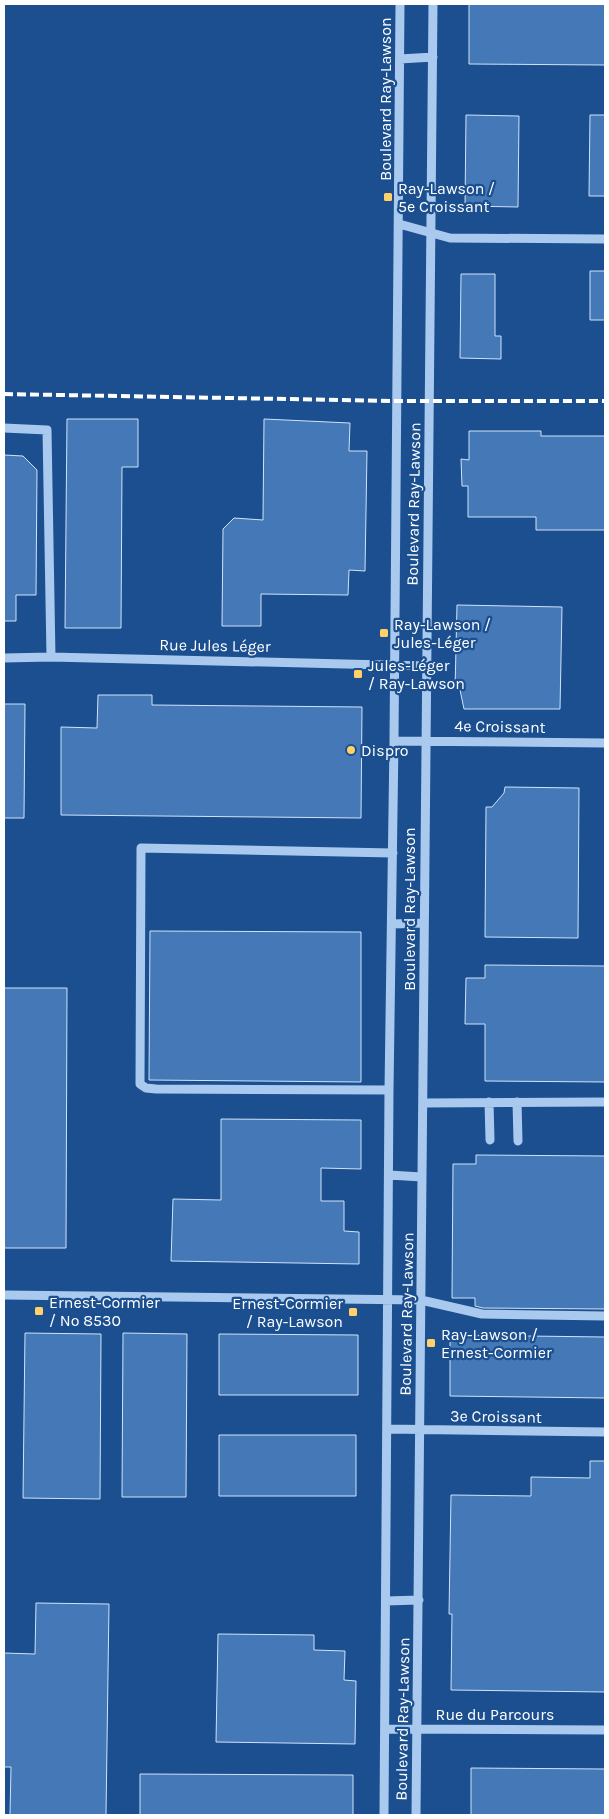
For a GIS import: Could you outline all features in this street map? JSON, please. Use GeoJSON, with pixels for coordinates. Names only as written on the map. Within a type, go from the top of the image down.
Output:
{"type":"FeatureCollection","features":[{"type":"Feature","properties":{"kind":"street","name":"Boulevard Ray-Lawson"},"geometry":{"type":"LineString","coordinates":[[384,1815],[400,4]]}},
{"type":"Feature","properties":{"kind":"street","name":"Boulevard Ray-Lawson"},"geometry":{"type":"LineString","coordinates":[[416,1815],[433,4]]}},
{"type":"Feature","properties":{"kind":"street"},"geometry":{"type":"LineString","coordinates":[[400,59],[432,57]]}},
{"type":"Feature","properties":{"kind":"street"},"geometry":{"type":"LineString","coordinates":[[399,224],[450,238],[605,239]]}},
{"type":"Feature","properties":{"kind":"street"},"geometry":{"type":"LineString","coordinates":[[4,428],[47,430],[51,657]]}},
{"type":"Feature","properties":{"kind":"street","name":"Rue Jules Léger"},"geometry":{"type":"LineString","coordinates":[[4,658],[51,657],[426,666]]}},
{"type":"Feature","properties":{"kind":"street","name":"4e Croissant"},"geometry":{"type":"LineString","coordinates":[[394,741],[605,743]]}},
{"type":"Feature","properties":{"kind":"street"},"geometry":{"type":"LineString","coordinates":[[389,1090],[156,1089],[146,1088],[140,1084],[141,848],[393,853]]}},
{"type":"Feature","properties":{"kind":"street"},"geometry":{"type":"LineString","coordinates":[[392,924],[424,923]]}},
{"type":"Feature","properties":{"kind":"street"},"geometry":{"type":"LineString","coordinates":[[489,1102],[490,1140]]}},
{"type":"Feature","properties":{"kind":"street"},"geometry":{"type":"LineString","coordinates":[[517,1102],[518,1141]]}},
{"type":"Feature","properties":{"kind":"street"},"geometry":{"type":"LineString","coordinates":[[424,1103],[605,1102]]}},
{"type":"Feature","properties":{"kind":"street"},"geometry":{"type":"LineString","coordinates":[[389,1175],[422,1177]]}},
{"type":"Feature","properties":{"kind":"street"},"geometry":{"type":"LineString","coordinates":[[4,1295],[421,1300],[482,1314],[605,1316]]}},
{"type":"Feature","properties":{"kind":"street","name":"3e Croissant"},"geometry":{"type":"LineString","coordinates":[[387,1429],[605,1432]]}},
{"type":"Feature","properties":{"kind":"street"},"geometry":{"type":"LineString","coordinates":[[386,1601],[419,1600]]}},
{"type":"Feature","properties":{"kind":"street","name":"Rue du Parcours"},"geometry":{"type":"LineString","coordinates":[[385,1729],[605,1730]]}},
{"type":"Feature","properties":{"kind":"path"},"geometry":{"type":"LineString","coordinates":[[362,751],[394,752]]}},
{"type":"Feature","properties":{"kind":"building"},"geometry":{"type":"Polygon","coordinates":[[[469,4],[605,4],[605,65],[469,64],[469,4]]]}},
{"type":"Feature","properties":{"kind":"building"},"geometry":{"type":"Polygon","coordinates":[[[466,115],[519,116],[518,207],[465,206],[466,115]]]}},
{"type":"Feature","properties":{"kind":"building"},"geometry":{"type":"Polygon","coordinates":[[[590,115],[605,115],[605,196],[589,196],[590,115]]]}},
{"type":"Feature","properties":{"kind":"building"},"geometry":{"type":"Polygon","coordinates":[[[590,271],[605,271],[605,320],[590,320],[590,271]]]}},
{"type":"Feature","properties":{"kind":"building"},"geometry":{"type":"Polygon","coordinates":[[[461,274],[495,274],[495,336],[501,336],[501,359],[460,358],[461,274]]]}},
{"type":"Feature","properties":{"kind":"building"},"geometry":{"type":"Polygon","coordinates":[[[67,419],[138,419],[138,467],[122,467],[121,628],[65,628],[67,419]]]}},
{"type":"Feature","properties":{"kind":"building"},"geometry":{"type":"Polygon","coordinates":[[[264,419],[350,423],[349,451],[367,451],[365,571],[349,570],[348,595],[261,594],[261,626],[222,626],[223,529],[234,518],[263,520],[264,419]]]}},
{"type":"Feature","properties":{"kind":"building"},"geometry":{"type":"Polygon","coordinates":[[[469,431],[541,431],[541,436],[605,436],[605,530],[536,530],[536,517],[468,517],[468,486],[462,486],[461,459],[469,460],[469,431]]]}},
{"type":"Feature","properties":{"kind":"building"},"geometry":{"type":"Polygon","coordinates":[[[4,455],[23,456],[37,470],[36,595],[16,595],[16,621],[4,621],[4,455]]]}},
{"type":"Feature","properties":{"kind":"building"},"geometry":{"type":"Polygon","coordinates":[[[457,605],[562,607],[560,709],[464,709],[460,690],[455,690],[457,605]]]}},
{"type":"Feature","properties":{"kind":"building"},"geometry":{"type":"Polygon","coordinates":[[[98,695],[152,695],[152,705],[362,707],[361,818],[61,815],[61,727],[97,728],[98,695]]]}},
{"type":"Feature","properties":{"kind":"building"},"geometry":{"type":"Polygon","coordinates":[[[4,704],[25,704],[24,818],[4,818],[4,704]]]}},
{"type":"Feature","properties":{"kind":"building"},"geometry":{"type":"Polygon","coordinates":[[[505,787],[579,788],[578,938],[485,937],[486,807],[492,807],[504,793],[505,787]]]}},
{"type":"Feature","properties":{"kind":"building"},"geometry":{"type":"Polygon","coordinates":[[[150,931],[361,932],[361,1082],[149,1080],[150,931]]]}},
{"type":"Feature","properties":{"kind":"building"},"geometry":{"type":"Polygon","coordinates":[[[485,965],[605,966],[605,1082],[485,1081],[485,1024],[465,1024],[466,978],[485,978],[485,965]]]}},
{"type":"Feature","properties":{"kind":"building"},"geometry":{"type":"Polygon","coordinates":[[[4,988],[67,988],[66,1248],[4,1248],[4,988]]]}},
{"type":"Feature","properties":{"kind":"building"},"geometry":{"type":"Polygon","coordinates":[[[221,1119],[361,1120],[361,1169],[321,1168],[321,1201],[344,1201],[344,1231],[359,1232],[359,1264],[171,1261],[173,1199],[221,1200],[221,1119]]]}},
{"type":"Feature","properties":{"kind":"building"},"geometry":{"type":"Polygon","coordinates":[[[476,1155],[605,1156],[605,1309],[483,1308],[475,1306],[475,1298],[452,1298],[453,1164],[476,1164],[476,1155]]]}},
{"type":"Feature","properties":{"kind":"building"},"geometry":{"type":"Polygon","coordinates":[[[25,1333],[101,1334],[100,1499],[23,1498],[25,1333]]]}},
{"type":"Feature","properties":{"kind":"building"},"geometry":{"type":"Polygon","coordinates":[[[123,1333],[187,1334],[186,1497],[122,1497],[123,1333]]]}},
{"type":"Feature","properties":{"kind":"building"},"geometry":{"type":"Polygon","coordinates":[[[219,1334],[358,1335],[358,1395],[219,1395],[219,1334]]]}},
{"type":"Feature","properties":{"kind":"building"},"geometry":{"type":"Polygon","coordinates":[[[450,1335],[605,1337],[605,1398],[450,1396],[450,1335]]]}},
{"type":"Feature","properties":{"kind":"building"},"geometry":{"type":"Polygon","coordinates":[[[219,1435],[356,1435],[356,1496],[219,1496],[219,1435]]]}},
{"type":"Feature","properties":{"kind":"building"},"geometry":{"type":"Polygon","coordinates":[[[590,1461],[605,1461],[605,1692],[451,1690],[452,1614],[449,1614],[451,1495],[531,1496],[531,1477],[590,1478],[590,1461]]]}},
{"type":"Feature","properties":{"kind":"building"},"geometry":{"type":"Polygon","coordinates":[[[36,1603],[109,1604],[106,1815],[10,1815],[11,1767],[4,1767],[4,1653],[35,1654],[36,1603]]]}},
{"type":"Feature","properties":{"kind":"building"},"geometry":{"type":"Polygon","coordinates":[[[218,1634],[314,1635],[314,1650],[345,1651],[344,1680],[356,1681],[355,1744],[216,1742],[218,1634]]]}},
{"type":"Feature","properties":{"kind":"building"},"geometry":{"type":"Polygon","coordinates":[[[471,1768],[605,1769],[605,1815],[471,1815],[471,1768]]]}},
{"type":"Feature","properties":{"kind":"building"},"geometry":{"type":"Polygon","coordinates":[[[140,1774],[353,1775],[353,1815],[140,1815],[140,1774]]]}},
{"type":"Feature","properties":{"kind":"railway"},"geometry":{"type":"LineString","coordinates":[[4,394],[396,401],[605,401]]}},
{"type":"Feature","properties":{"kind":"place","name":"Ray-Lawson / 5e Croissant"},"geometry":{"type":"Point","coordinates":[388,197]}},
{"type":"Feature","properties":{"kind":"place","name":"Ray-Lawson / Jules-Léger"},"geometry":{"type":"Point","coordinates":[384,633]}},
{"type":"Feature","properties":{"kind":"place","name":"Jules-Léger / Ray-Lawson"},"geometry":{"type":"Point","coordinates":[358,674]}},
{"type":"Feature","properties":{"kind":"place","name":"Dispro"},"geometry":{"type":"Point","coordinates":[351,750]}},
{"type":"Feature","properties":{"kind":"place","name":"Ernest-Cormier / No 8530"},"geometry":{"type":"Point","coordinates":[39,1311]}},
{"type":"Feature","properties":{"kind":"place","name":"Ernest-Cormier / Ray-Lawson"},"geometry":{"type":"Point","coordinates":[353,1312]}},
{"type":"Feature","properties":{"kind":"place","name":"Ray-Lawson / Ernest-Cormier"},"geometry":{"type":"Point","coordinates":[431,1343]}}]}
